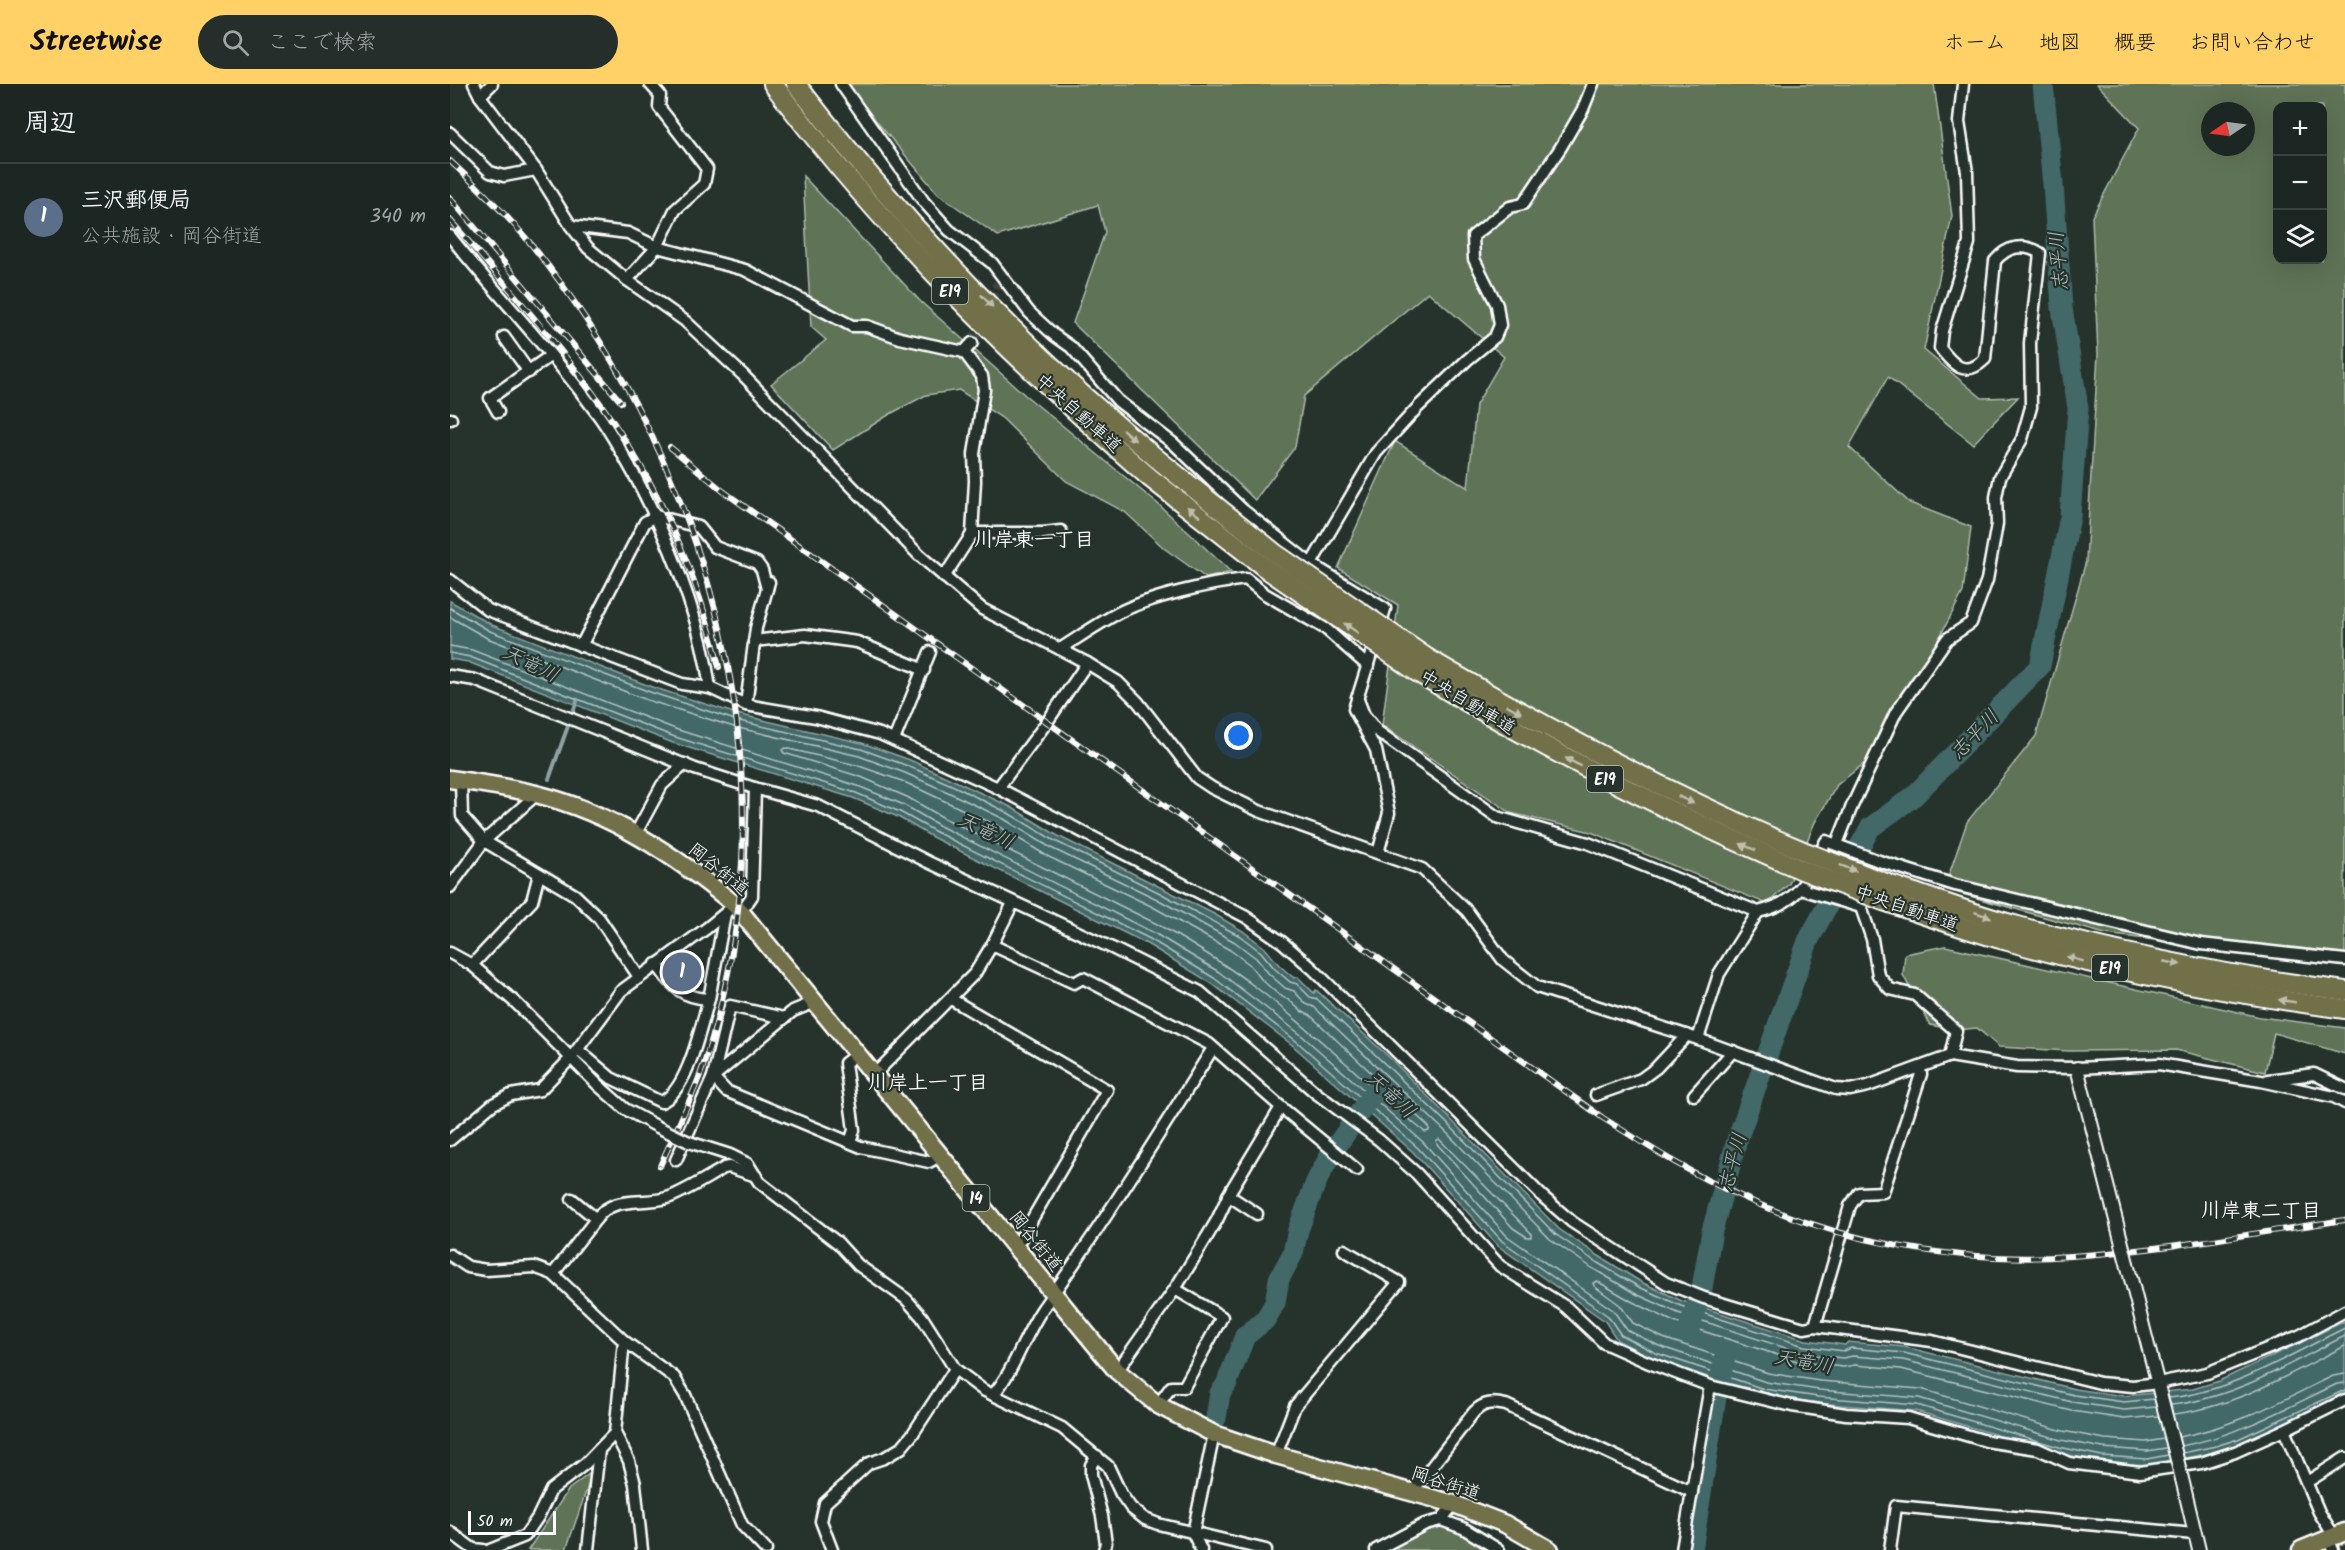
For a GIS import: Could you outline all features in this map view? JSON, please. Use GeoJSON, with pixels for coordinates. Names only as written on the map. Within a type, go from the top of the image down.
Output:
{"type":"FeatureCollection","features":[{"type":"Feature","properties":{"kind":"highway"},"geometry":{"type":"LineString","coordinates":[[762,84],[852,194],[943,294],[995,343],[1047,386]]}},
{"type":"Feature","properties":{"kind":"highway","name":"中央自動車道"},"geometry":{"type":"LineString","coordinates":[[773,84],[815,139],[901,239],[945,287],[1047,386],[1149,477],[1268,570],[1422,665],[1663,789],[1734,822],[1804,871],[2096,946],[2236,975],[2345,991]]}},
{"type":"Feature","properties":{"kind":"highway","name":"中央自動車道"},"geometry":{"type":"LineString","coordinates":[[796,84],[872,179],[945,258],[1061,375],[1161,462],[1276,554],[1422,665]]}},
{"type":"Feature","properties":{"kind":"highway"},"geometry":{"type":"LineString","coordinates":[[809,84],[945,258]]}},
{"type":"Feature","properties":{"kind":"highway","name":"中央自動車道"},"geometry":{"type":"LineString","coordinates":[[1885,892],[2011,942],[2092,963],[2233,992],[2345,1009]]}},
{"type":"Feature","properties":{"kind":"main road","name":"岡谷街道"},"geometry":{"type":"LineString","coordinates":[[455,779],[537,794],[597,814],[636,833],[665,851],[734,910],[875,1074],[1117,1371],[1158,1405],[1215,1434],[1276,1455],[1454,1504],[1505,1524],[1550,1550]]}},
{"type":"Feature","properties":{"kind":"main road"},"geometry":{"type":"LineString","coordinates":[[2301,1550],[2335,1539]]}},
{"type":"Feature","properties":{"kind":"street"},"geometry":{"type":"LineString","coordinates":[[474,84],[480,96],[536,170],[571,226],[588,248],[627,280],[694,328],[944,577],[982,609],[1087,663],[1118,682],[1180,753],[1197,778],[1212,788],[1259,811],[1422,869],[1467,911],[1503,960],[1537,987],[1687,1035],[1836,1089],[1850,1090],[1868,1086],[1950,1056],[2017,1067],[2077,1068],[2159,1064],[2261,1081],[2334,1098],[2345,1103]]}},
{"type":"Feature","properties":{"kind":"street"},"geometry":{"type":"LineString","coordinates":[[480,96],[492,84]]}},
{"type":"Feature","properties":{"kind":"street"},"geometry":{"type":"LineString","coordinates":[[650,84],[660,95]]}},
{"type":"Feature","properties":{"kind":"street"},"geometry":{"type":"LineString","coordinates":[[627,280],[657,247],[675,210],[704,184],[707,169],[659,107],[660,95],[667,84]]}},
{"type":"Feature","properties":{"kind":"street"},"geometry":{"type":"LineString","coordinates":[[841,84],[924,202],[948,230],[992,263],[1001,280],[1029,312],[1071,347],[1118,401],[1174,444],[1243,510],[1311,564],[1385,609],[1354,709],[1376,750],[1389,813],[1378,853]]}},
{"type":"Feature","properties":{"kind":"street"},"geometry":{"type":"LineString","coordinates":[[1311,564],[1376,453],[1418,407],[1495,337],[1500,325],[1497,305],[1474,259],[1473,236],[1510,207],[1523,204],[1561,147],[1583,109],[1593,84]]}},
{"type":"Feature","properties":{"kind":"street"},"geometry":{"type":"LineString","coordinates":[[1837,844],[1852,806],[1896,712],[1947,639],[1971,623],[1987,580],[1997,524],[1996,497],[2000,477],[2022,439],[2031,407],[2030,343],[2040,254],[2032,248],[2019,246],[2002,252],[1995,261],[1985,359],[1977,367],[1965,370],[1952,363],[1940,348],[1942,331],[1969,243],[1966,172],[1959,122],[1963,84]]}},
{"type":"Feature","properties":{"kind":"street"},"geometry":{"type":"LineString","coordinates":[[450,134],[490,172],[504,176],[536,170]]}},
{"type":"Feature","properties":{"kind":"street"},"geometry":{"type":"LineString","coordinates":[[571,226],[628,233],[657,247],[745,270],[852,326],[867,326],[900,338],[964,352],[982,376],[984,390],[974,453],[972,533],[944,577]]}},
{"type":"Feature","properties":{"kind":"street"},"geometry":{"type":"LineString","coordinates":[[450,237],[594,409],[623,455],[656,516],[679,571],[695,618],[708,669],[710,688]]}},
{"type":"Feature","properties":{"kind":"street"},"geometry":{"type":"LineString","coordinates":[[504,337],[530,372]]}},
{"type":"Feature","properties":{"kind":"street"},"geometry":{"type":"LineString","coordinates":[[964,352],[972,343]]}},
{"type":"Feature","properties":{"kind":"street"},"geometry":{"type":"LineString","coordinates":[[498,412],[490,398],[550,356]]}},
{"type":"Feature","properties":{"kind":"street"},"geometry":{"type":"LineString","coordinates":[[581,646],[645,522],[656,516],[699,527],[715,547],[757,563],[768,585],[754,641],[746,705]]}},
{"type":"Feature","properties":{"kind":"street"},"geometry":{"type":"LineString","coordinates":[[972,533],[1043,534],[1060,531]]}},
{"type":"Feature","properties":{"kind":"street"},"geometry":{"type":"LineString","coordinates":[[1060,649],[1118,613],[1138,604],[1227,581],[1246,579],[1265,594],[1326,629],[1368,666]]}},
{"type":"Feature","properties":{"kind":"street"},"geometry":{"type":"LineString","coordinates":[[450,581],[488,610],[682,684],[710,688],[746,705],[816,717],[880,734],[998,788],[1246,917],[1282,942],[1396,1050],[1543,1197],[1572,1222],[1666,1283],[1692,1294],[1804,1328],[1815,1326],[1932,1341],[2100,1383],[2133,1386],[2207,1373],[2298,1336],[2345,1311]]}},
{"type":"Feature","properties":{"kind":"street"},"geometry":{"type":"LineString","coordinates":[[754,641],[805,635],[857,642],[924,670]]}},
{"type":"Feature","properties":{"kind":"street"},"geometry":{"type":"LineString","coordinates":[[894,740],[930,652]]}},
{"type":"Feature","properties":{"kind":"street"},"geometry":{"type":"LineString","coordinates":[[998,788],[1087,663]]}},
{"type":"Feature","properties":{"kind":"street"},"geometry":{"type":"LineString","coordinates":[[450,676],[475,680],[685,764],[755,788],[818,806],[1013,903],[1114,949],[1200,992],[1316,1093],[1379,1140],[1417,1174],[1500,1266],[1566,1307],[1604,1343],[1647,1362],[1710,1386],[1792,1406],[1846,1414],[1908,1418],[1986,1441],[2038,1449],[2069,1463],[2140,1472],[2201,1463],[2235,1452],[2345,1400]]}},
{"type":"Feature","properties":{"kind":"street"},"geometry":{"type":"LineString","coordinates":[[1357,697],[1364,715],[1377,731],[1497,817],[1588,843],[1758,912],[1777,907],[1791,899],[1804,871],[1826,841],[1879,861],[1955,885],[2200,944],[2345,960]]}},
{"type":"Feature","properties":{"kind":"street"},"geometry":{"type":"LineString","coordinates":[[636,833],[662,785],[685,764]]}},
{"type":"Feature","properties":{"kind":"street"},"geometry":{"type":"LineString","coordinates":[[455,779],[462,816],[484,841],[575,895],[599,918],[639,976]]}},
{"type":"Feature","properties":{"kind":"street"},"geometry":{"type":"LineString","coordinates":[[450,1140],[493,1104],[511,1095],[540,1090],[574,1054],[621,991],[752,896],[755,788]]}},
{"type":"Feature","properties":{"kind":"street"},"geometry":{"type":"LineString","coordinates":[[450,887],[484,841],[537,794]]}},
{"type":"Feature","properties":{"kind":"street"},"geometry":{"type":"LineString","coordinates":[[1861,908],[1879,861]]}},
{"type":"Feature","properties":{"kind":"street"},"geometry":{"type":"LineString","coordinates":[[1804,871],[1861,908],[1872,939],[1878,975],[1890,989],[1915,995],[1956,1031],[1950,1056]]}},
{"type":"Feature","properties":{"kind":"street"},"geometry":{"type":"LineString","coordinates":[[472,965],[532,901],[539,874]]}},
{"type":"Feature","properties":{"kind":"street"},"geometry":{"type":"LineString","coordinates":[[875,1074],[975,973],[1013,903]]}},
{"type":"Feature","properties":{"kind":"street"},"geometry":{"type":"LineString","coordinates":[[574,1054],[611,1078],[661,1101],[668,1099],[686,1072],[734,910]]}},
{"type":"Feature","properties":{"kind":"street"},"geometry":{"type":"LineString","coordinates":[[1698,1039],[1719,974],[1758,912]]}},
{"type":"Feature","properties":{"kind":"street"},"geometry":{"type":"LineString","coordinates":[[992,945],[1074,983],[1083,978],[1209,1044],[1357,1170]]}},
{"type":"Feature","properties":{"kind":"street"},"geometry":{"type":"LineString","coordinates":[[450,953],[472,965],[516,1002],[574,1054],[625,1109],[689,1142],[730,1155],[748,1164],[759,1182],[838,1243],[858,1265],[906,1299],[922,1317],[955,1369],[983,1390],[1062,1428],[1097,1456],[1108,1466],[1126,1501],[1145,1519],[1266,1550]]}},
{"type":"Feature","properties":{"kind":"street"},"geometry":{"type":"LineString","coordinates":[[656,964],[675,989],[692,998],[709,999]]}},
{"type":"Feature","properties":{"kind":"street"},"geometry":{"type":"LineString","coordinates":[[951,999],[1107,1090],[1016,1247]]}},
{"type":"Feature","properties":{"kind":"street"},"geometry":{"type":"LineString","coordinates":[[712,1077],[793,1011],[815,1002]]}},
{"type":"Feature","properties":{"kind":"street"},"geometry":{"type":"LineString","coordinates":[[676,1160],[712,1077],[730,1006],[784,1018]]}},
{"type":"Feature","properties":{"kind":"street"},"geometry":{"type":"LineString","coordinates":[[1596,1095],[1641,1079],[1656,1068],[1687,1035]]}},
{"type":"Feature","properties":{"kind":"street"},"geometry":{"type":"LineString","coordinates":[[993,1395],[1005,1381],[1030,1329],[1088,1246],[1213,1048]]}},
{"type":"Feature","properties":{"kind":"street"},"geometry":{"type":"LineString","coordinates":[[1694,1095],[1733,1052]]}},
{"type":"Feature","properties":{"kind":"street"},"geometry":{"type":"LineString","coordinates":[[850,1142],[854,1130],[845,1063],[857,1054]]}},
{"type":"Feature","properties":{"kind":"street"},"geometry":{"type":"LineString","coordinates":[[1815,1326],[1850,1206],[1859,1193],[1883,1192],[1921,1074],[1918,1068]]}},
{"type":"Feature","properties":{"kind":"street"},"geometry":{"type":"LineString","coordinates":[[2077,1068],[2199,1550]]}},
{"type":"Feature","properties":{"kind":"street"},"geometry":{"type":"LineString","coordinates":[[2261,1081],[2314,1074],[2345,1089]]}},
{"type":"Feature","properties":{"kind":"street"},"geometry":{"type":"LineString","coordinates":[[712,1077],[726,1091],[861,1147],[929,1162],[941,1155]]}},
{"type":"Feature","properties":{"kind":"street"},"geometry":{"type":"LineString","coordinates":[[1117,1371],[1175,1289],[1281,1107]]}},
{"type":"Feature","properties":{"kind":"street"},"geometry":{"type":"LineString","coordinates":[[553,1274],[602,1211],[609,1207],[636,1200],[668,1198],[724,1168],[729,1167],[756,1176]]}},
{"type":"Feature","properties":{"kind":"street"},"geometry":{"type":"LineString","coordinates":[[1228,1195],[1257,1214]]}},
{"type":"Feature","properties":{"kind":"street"},"geometry":{"type":"LineString","coordinates":[[572,1199],[596,1219]]}},
{"type":"Feature","properties":{"kind":"street"},"geometry":{"type":"LineString","coordinates":[[1276,1455],[1295,1406],[1399,1282],[1344,1251]]}},
{"type":"Feature","properties":{"kind":"street"},"geometry":{"type":"LineString","coordinates":[[450,1255],[468,1267],[486,1270],[534,1267],[553,1274],[624,1341],[674,1377],[685,1395],[742,1525],[766,1550]]}},
{"type":"Feature","properties":{"kind":"street"},"geometry":{"type":"LineString","coordinates":[[1158,1405],[1171,1387],[1184,1387],[1221,1317],[1175,1289]]}},
{"type":"Feature","properties":{"kind":"street"},"geometry":{"type":"LineString","coordinates":[[624,1341],[615,1433],[629,1461],[635,1484],[642,1550]]}},
{"type":"Feature","properties":{"kind":"street"},"geometry":{"type":"LineString","coordinates":[[832,1550],[821,1521],[825,1503],[869,1463],[884,1458],[901,1448],[955,1369]]}},
{"type":"Feature","properties":{"kind":"street"},"geometry":{"type":"LineString","coordinates":[[1682,1550],[1710,1386]]}},
{"type":"Feature","properties":{"kind":"street"},"geometry":{"type":"LineString","coordinates":[[1412,1492],[1474,1412],[1487,1403],[1496,1403],[1506,1405],[1692,1492]]}},
{"type":"Feature","properties":{"kind":"street"},"geometry":{"type":"LineString","coordinates":[[2284,1430],[2319,1512],[2335,1539]]}},
{"type":"Feature","properties":{"kind":"street"},"geometry":{"type":"LineString","coordinates":[[490,1550],[525,1536],[538,1517],[551,1490],[586,1463],[615,1433]]}},
{"type":"Feature","properties":{"kind":"street"},"geometry":{"type":"LineString","coordinates":[[1201,1550],[1193,1533],[1215,1434]]}},
{"type":"Feature","properties":{"kind":"street"},"geometry":{"type":"LineString","coordinates":[[588,1550],[598,1450]]}},
{"type":"Feature","properties":{"kind":"street"},"geometry":{"type":"LineString","coordinates":[[1097,1456],[1091,1466],[1091,1475],[1102,1516],[1106,1543],[1104,1550]]}},
{"type":"Feature","properties":{"kind":"street"},"geometry":{"type":"LineString","coordinates":[[2307,1482],[2345,1458]]}},
{"type":"Feature","properties":{"kind":"street"},"geometry":{"type":"LineString","coordinates":[[1441,1520],[1454,1504]]}},
{"type":"Feature","properties":{"kind":"street"},"geometry":{"type":"LineString","coordinates":[[1890,1550],[1896,1506],[2194,1534]]}},
{"type":"Feature","properties":{"kind":"street"},"geometry":{"type":"LineString","coordinates":[[1376,1550],[1425,1524],[1441,1520],[1462,1528],[1499,1550]]}},
{"type":"Feature","properties":{"kind":"street"},"geometry":{"type":"LineString","coordinates":[[450,1532],[473,1549],[483,1550]]}},
{"type":"Feature","properties":{"kind":"green space"},"geometry":{"type":"Polygon","coordinates":[[[845,84],[1934,84],[1952,216],[1924,350],[1982,398],[2018,397],[1973,444],[1888,377],[1849,447],[1910,503],[1971,527],[1963,592],[1881,750],[1837,785],[1815,822],[1789,884],[1767,904],[1591,832],[1511,813],[1382,725],[1398,605],[1338,568],[1395,441],[1468,488],[1476,405],[1504,357],[1428,292],[1304,396],[1295,447],[1255,500],[1073,323],[1105,232],[1098,205],[998,236],[938,194],[845,84]]]}},
{"type":"Feature","properties":{"kind":"green space"},"geometry":{"type":"Polygon","coordinates":[[[2097,84],[2345,84],[2345,963],[2105,934],[1944,889],[1967,822],[2036,736],[2086,561],[2098,354],[2092,217],[2139,128],[2097,84]]]}},
{"type":"Feature","properties":{"kind":"green space"},"geometry":{"type":"Polygon","coordinates":[[[803,176],[921,302],[1025,395],[1158,504],[1231,572],[1206,578],[1165,549],[1125,512],[1066,481],[1002,418],[959,390],[926,395],[890,414],[833,450],[771,384],[826,340],[811,327],[803,176]]]}},
{"type":"Feature","properties":{"kind":"green space"},"geometry":{"type":"Polygon","coordinates":[[[1945,946],[2260,1017],[2345,1028],[2345,1054],[2274,1033],[2265,1072],[2176,1050],[2069,1051],[1999,1047],[1977,1028],[1956,1030],[1930,1025],[1903,975],[1905,954],[1945,946]]]}},
{"type":"Feature","properties":{"kind":"green space"},"geometry":{"type":"Polygon","coordinates":[[[593,1471],[566,1550],[528,1550],[569,1489],[593,1471]]]}},
{"type":"Feature","properties":{"kind":"green space"},"geometry":{"type":"Polygon","coordinates":[[[1436,1526],[1458,1532],[1491,1550],[1386,1550],[1436,1526]]]}},
{"type":"Feature","properties":{"kind":"water","name":"天竜川"},"geometry":{"type":"Polygon","coordinates":[[[450,601],[492,625],[652,687],[737,714],[862,743],[910,760],[1011,807],[1058,836],[1214,914],[1243,931],[1265,948],[1294,978],[1298,977],[1314,993],[1316,990],[1389,1057],[1559,1229],[1641,1282],[1682,1301],[1806,1340],[1845,1345],[1848,1342],[1905,1347],[2075,1389],[2124,1396],[2193,1389],[2219,1381],[2345,1321],[2345,1395],[2240,1444],[2217,1452],[2148,1465],[2102,1462],[2058,1453],[1916,1411],[1817,1403],[1762,1395],[1654,1359],[1617,1340],[1605,1321],[1498,1246],[1413,1152],[1291,1044],[1211,983],[1147,944],[934,838],[898,817],[853,798],[673,743],[468,662],[450,659],[450,601]]]}},
{"type":"Feature","properties":{"kind":"waterway","name":"志平川"},"geometry":{"type":"LineString","coordinates":[[1688,1332],[1702,1288],[1712,1231],[1737,1140],[1808,941],[1870,828],[1914,796],[2040,666],[2070,517],[2078,408],[2062,308],[2043,84]]}},
{"type":"Feature","properties":{"kind":"waterway"},"geometry":{"type":"LineString","coordinates":[[549,779],[577,701]]}},
{"type":"Feature","properties":{"kind":"waterway","name":"天竜川"},"geometry":{"type":"LineString","coordinates":[[1216,1418],[1220,1393],[1226,1385],[1245,1336],[1265,1320],[1275,1303],[1279,1279],[1293,1253],[1298,1230],[1316,1182],[1331,1154],[1378,1086]]}},
{"type":"Feature","properties":{"kind":"waterway"},"geometry":{"type":"LineString","coordinates":[[1692,1550],[1716,1397],[1726,1353]]}},
{"type":"Feature","properties":{"kind":"tunnel"},"geometry":{"type":"LineString","coordinates":[[972,343],[998,284]]}},
{"type":"Feature","properties":{"kind":"railway"},"geometry":{"type":"LineString","coordinates":[[450,161],[492,201],[531,244],[588,322],[637,406],[678,495],[709,588],[731,683],[742,780],[741,877],[728,973],[716,1024],[700,1075],[660,1166]]}},
{"type":"Feature","properties":{"kind":"railway"},"geometry":{"type":"LineString","coordinates":[[450,198],[621,402]]}},
{"type":"Feature","properties":{"kind":"railway"},"geometry":{"type":"LineString","coordinates":[[450,220],[563,354],[590,389],[638,462],[669,520],[686,561],[708,624],[719,667]]}},
{"type":"Feature","properties":{"kind":"railway"},"geometry":{"type":"LineString","coordinates":[[670,447],[723,491],[1603,1118],[1685,1168],[1736,1194],[1775,1211],[1857,1237],[1943,1253],[1985,1257],[2028,1258],[2105,1253],[2345,1220]]}},
{"type":"Feature","properties":{"kind":"place","name":"三沢郵便局"},"geometry":{"type":"Point","coordinates":[682,972]}},
{"type":"Feature","properties":{"kind":"district","name":"川岸東一丁目"},"geometry":{"type":"Point","coordinates":[1034,539]}},
{"type":"Feature","properties":{"kind":"district","name":"川岸上一丁目"},"geometry":{"type":"Point","coordinates":[928,1082]}},
{"type":"Feature","properties":{"kind":"district","name":"川岸東二丁目"},"geometry":{"type":"Point","coordinates":[2261,1210]}}]}
